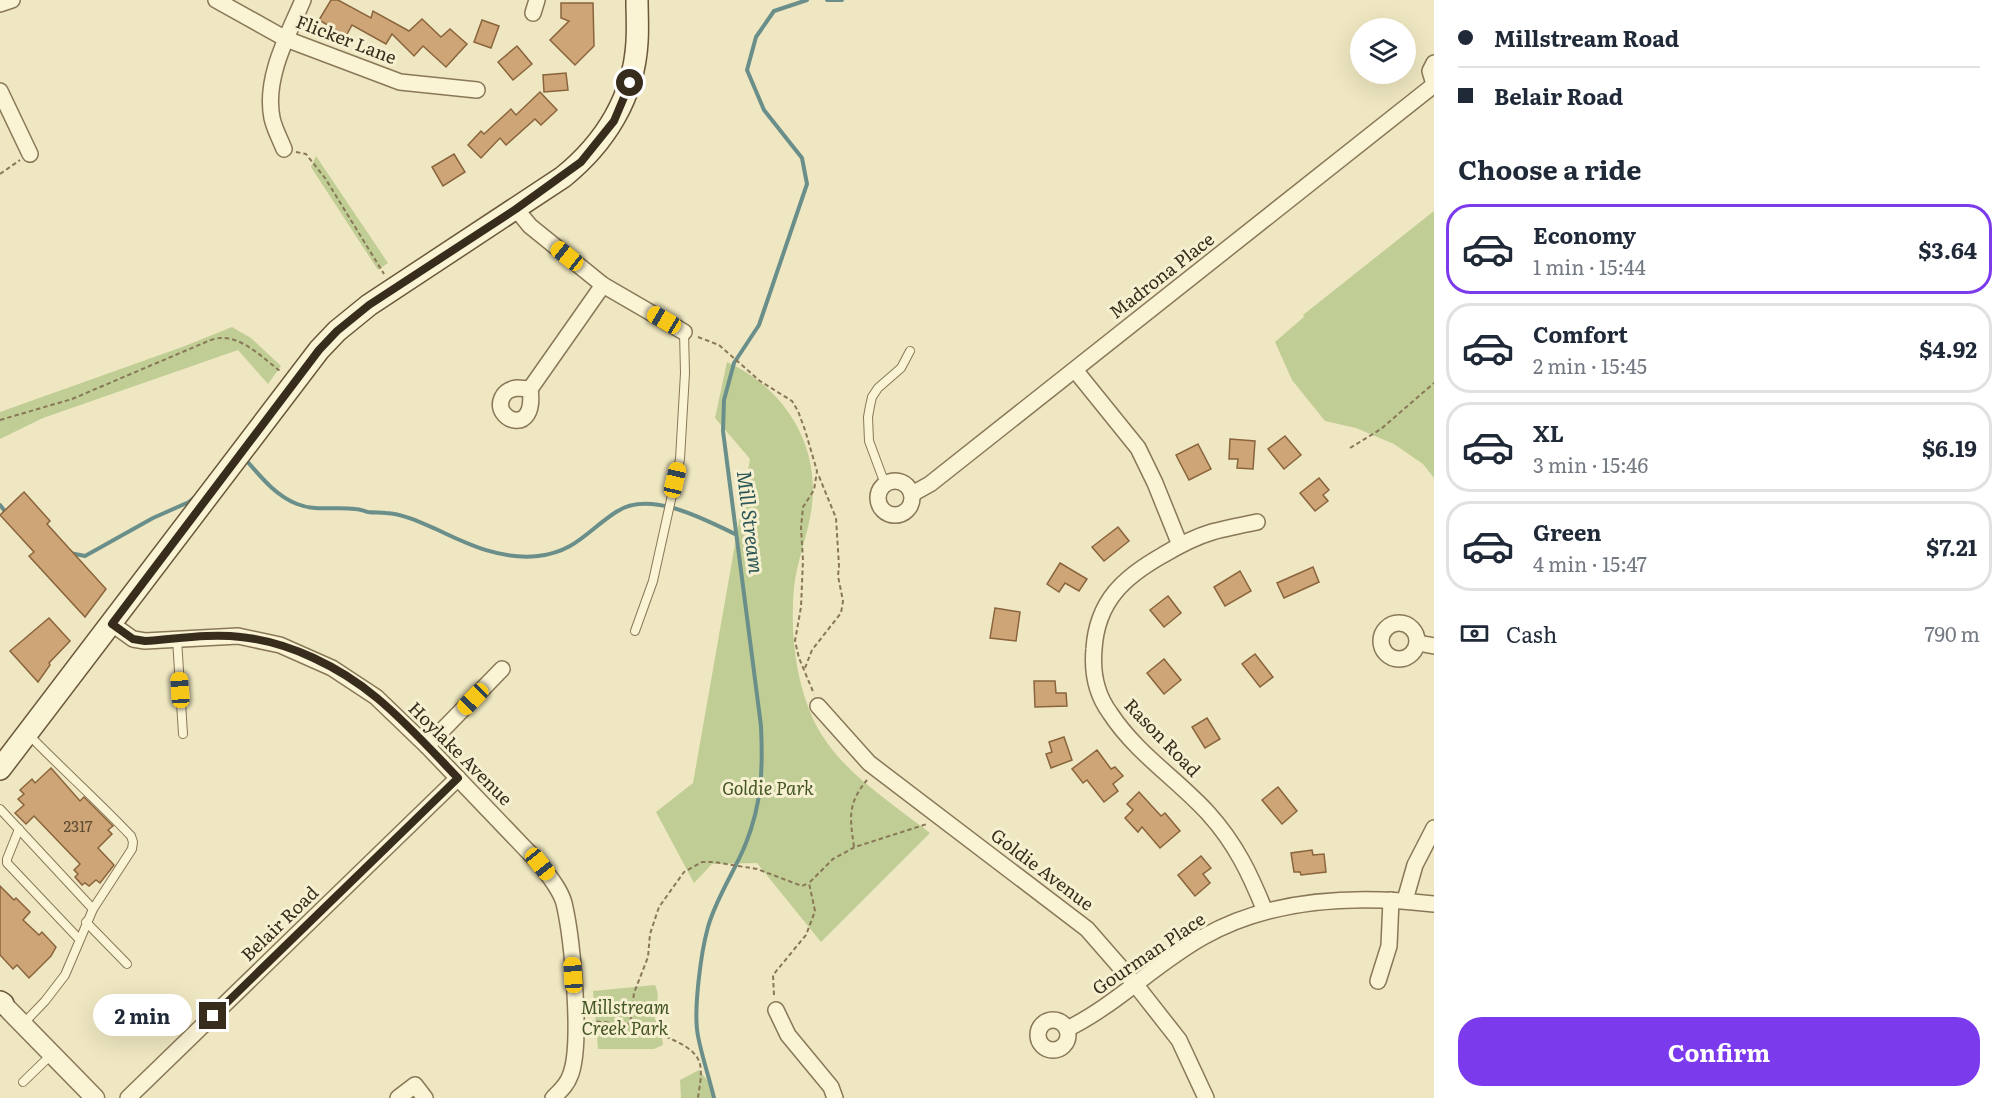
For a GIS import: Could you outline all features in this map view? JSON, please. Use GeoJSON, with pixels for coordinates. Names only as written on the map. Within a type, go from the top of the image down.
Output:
{"type":"FeatureCollection","features":[{"type":"Feature","properties":{"kind":"main road"},"geometry":{"type":"LineString","coordinates":[[0,769],[294,382],[337,331],[369,305],[516,209],[581,162],[614,121],[630,83],[637,42],[637,0]]}},
{"type":"Feature","properties":{"kind":"street"},"geometry":{"type":"LineString","coordinates":[[0,4],[12,0]]}},
{"type":"Feature","properties":{"kind":"street","name":"Flicker Lane"},"geometry":{"type":"LineString","coordinates":[[216,0],[286,39],[399,82],[477,90]]}},
{"type":"Feature","properties":{"kind":"street"},"geometry":{"type":"LineString","coordinates":[[284,149],[272,117],[271,87],[286,39],[303,0]]}},
{"type":"Feature","properties":{"kind":"street","name":"Madrona Place"},"geometry":{"type":"LineString","coordinates":[[885,484],[878,498],[880,507],[886,513],[894,516],[902,514],[909,509],[912,494],[930,484],[1434,85],[1431,71],[1434,63]]}},
{"type":"Feature","properties":{"kind":"street"},"geometry":{"type":"LineString","coordinates":[[0,91],[30,154]]}},
{"type":"Feature","properties":{"kind":"street"},"geometry":{"type":"LineString","coordinates":[[516,209],[530,226],[603,285],[684,332]]}},
{"type":"Feature","properties":{"kind":"street"},"geometry":{"type":"LineString","coordinates":[[530,389],[603,285]]}},
{"type":"Feature","properties":{"kind":"street"},"geometry":{"type":"LineString","coordinates":[[1075,370],[1138,448],[1180,545]]}},
{"type":"Feature","properties":{"kind":"street"},"geometry":{"type":"LineString","coordinates":[[885,484],[893,481],[901,482],[912,494]]}},
{"type":"Feature","properties":{"kind":"street","name":"Rason Road"},"geometry":{"type":"LineString","coordinates":[[1257,522],[1211,532],[1180,545],[1140,568],[1123,581],[1107,604],[1094,638],[1093,669],[1096,683],[1108,711],[1120,727],[1222,829],[1248,869],[1265,911]]}},
{"type":"Feature","properties":{"kind":"street","name":"Hoylake Avenue"},"geometry":{"type":"LineString","coordinates":[[112,624],[133,639],[145,641],[238,636],[280,645],[332,668],[376,697],[427,746],[540,864],[551,878],[563,902],[571,952],[576,1021],[575,1055],[571,1076],[564,1088],[553,1098]]}},
{"type":"Feature","properties":{"kind":"street"},"geometry":{"type":"LineString","coordinates":[[1418,643],[1434,646]]}},
{"type":"Feature","properties":{"kind":"street"},"geometry":{"type":"LineString","coordinates":[[427,746],[502,669]]}},
{"type":"Feature","properties":{"kind":"street","name":"Goldie Avenue"},"geometry":{"type":"LineString","coordinates":[[818,706],[869,763],[1087,929],[1135,984],[1179,1040],[1206,1098]]}},
{"type":"Feature","properties":{"kind":"street","name":"Belair Road"},"geometry":{"type":"LineString","coordinates":[[128,1098],[458,778]]}},
{"type":"Feature","properties":{"kind":"street"},"geometry":{"type":"LineString","coordinates":[[1378,981],[1389,946],[1398,900],[1434,828]]}},
{"type":"Feature","properties":{"kind":"street","name":"Gourman Place"},"geometry":{"type":"LineString","coordinates":[[1067,1029],[1093,1016],[1203,937],[1265,911],[1331,901],[1398,900],[1434,904]]}},
{"type":"Feature","properties":{"kind":"street"},"geometry":{"type":"LineString","coordinates":[[1,1002],[95,1098]]}},
{"type":"Feature","properties":{"kind":"street"},"geometry":{"type":"LineString","coordinates":[[776,1011],[789,1035],[831,1087],[835,1098]]}},
{"type":"Feature","properties":{"kind":"street"},"geometry":{"type":"LineString","coordinates":[[398,1098],[415,1085],[424,1098]]}},
{"type":"Feature","properties":{"kind":"lane"},"geometry":{"type":"LineString","coordinates":[[635,631],[653,581],[680,459],[685,373],[684,332]]}},
{"type":"Feature","properties":{"kind":"lane"},"geometry":{"type":"LineString","coordinates":[[885,484],[884,476],[869,441],[870,406],[872,397],[878,388],[901,368],[910,351]]}},
{"type":"Feature","properties":{"kind":"lane"},"geometry":{"type":"LineString","coordinates":[[177,639],[183,734]]}},
{"type":"Feature","properties":{"kind":"lane"},"geometry":{"type":"LineString","coordinates":[[22,1024],[57,988],[65,975],[93,909],[132,849],[133,842],[131,836],[87,790],[62,769],[28,733]]}},
{"type":"Feature","properties":{"kind":"lane"},"geometry":{"type":"LineString","coordinates":[[0,809],[93,909]]}},
{"type":"Feature","properties":{"kind":"lane"},"geometry":{"type":"LineString","coordinates":[[19,829],[7,859],[9,866],[79,939]]}},
{"type":"Feature","properties":{"kind":"lane"},"geometry":{"type":"LineString","coordinates":[[87,922],[127,964]]}},
{"type":"Feature","properties":{"kind":"lane"},"geometry":{"type":"LineString","coordinates":[[23,1082],[52,1054]]}},
{"type":"Feature","properties":{"kind":"path"},"geometry":{"type":"LineString","coordinates":[[284,149],[306,154],[313,162],[394,289]]}},
{"type":"Feature","properties":{"kind":"path"},"geometry":{"type":"LineString","coordinates":[[0,174],[30,154]]}},
{"type":"Feature","properties":{"kind":"path"},"geometry":{"type":"LineString","coordinates":[[684,332],[719,345],[760,381],[792,401],[798,411],[817,471],[836,518],[839,566],[837,576],[843,601],[841,613],[812,650],[804,669]]}},
{"type":"Feature","properties":{"kind":"path"},"geometry":{"type":"LineString","coordinates":[[0,420],[72,399],[221,337],[235,340],[249,348],[294,382]]}},
{"type":"Feature","properties":{"kind":"path"},"geometry":{"type":"LineString","coordinates":[[1350,448],[1381,429],[1434,383]]}},
{"type":"Feature","properties":{"kind":"path"},"geometry":{"type":"LineString","coordinates":[[817,471],[814,490],[803,507],[801,607],[795,641],[799,658],[818,706]]}},
{"type":"Feature","properties":{"kind":"path"},"geometry":{"type":"LineString","coordinates":[[855,847],[850,816],[854,798],[876,768]]}},
{"type":"Feature","properties":{"kind":"path"},"geometry":{"type":"LineString","coordinates":[[630,1024],[634,993],[648,957],[650,934],[659,907],[684,872],[702,862],[714,862],[757,869],[802,886],[809,883],[833,859],[855,847],[930,824],[938,815]]}},
{"type":"Feature","properties":{"kind":"path"},"geometry":{"type":"LineString","coordinates":[[776,1011],[773,975],[806,935],[815,911],[809,883]]}},
{"type":"Feature","properties":{"kind":"path"},"geometry":{"type":"LineString","coordinates":[[586,1021],[630,1024],[666,1037],[689,1050],[699,1060],[701,1074],[698,1098]]}},
{"type":"Feature","properties":{"kind":"green space"},"geometry":{"type":"Polygon","coordinates":[[[316,156],[388,263],[378,270],[311,167],[316,156]]]}},
{"type":"Feature","properties":{"kind":"green space"},"geometry":{"type":"Polygon","coordinates":[[[1434,211],[1434,478],[1423,464],[1394,444],[1356,428],[1325,421],[1292,380],[1275,342],[1304,317],[1303,315],[1434,211]]]}},
{"type":"Feature","properties":{"kind":"green space"},"geometry":{"type":"Polygon","coordinates":[[[232,327],[251,338],[281,366],[268,384],[238,350],[43,418],[0,439],[0,412],[232,327]]]}},
{"type":"Feature","properties":{"kind":"green space","name":"Goldie Park"},"geometry":{"type":"Polygon","coordinates":[[[727,362],[748,373],[782,404],[795,422],[805,443],[811,465],[813,488],[811,512],[795,577],[793,621],[798,673],[814,721],[836,755],[850,769],[930,833],[821,942],[757,863],[712,864],[694,883],[656,812],[693,783],[750,459],[715,418],[727,362]]]}},
{"type":"Feature","properties":{"kind":"green space","name":"Millstream Creek Park"},"geometry":{"type":"Polygon","coordinates":[[[655,985],[658,997],[653,1010],[661,1030],[663,1045],[654,1049],[598,1049],[593,991],[655,985]]]}},
{"type":"Feature","properties":{"kind":"green space","name":"Millstream Creek Park"},"geometry":{"type":"Polygon","coordinates":[[[699,1070],[716,1098],[681,1098],[680,1080],[699,1070]]]}},
{"type":"Feature","properties":{"kind":"building"},"geometry":{"type":"Polygon","coordinates":[[[331,0],[338,0],[371,18],[373,11],[409,31],[422,19],[441,37],[450,29],[467,44],[446,67],[423,46],[414,56],[392,34],[386,44],[352,25],[346,36],[319,20],[331,0]]]}},
{"type":"Feature","properties":{"kind":"building"},"geometry":{"type":"Polygon","coordinates":[[[561,3],[593,3],[594,46],[575,65],[550,40],[569,21],[561,18],[561,3]]]}},
{"type":"Feature","properties":{"kind":"building"},"geometry":{"type":"Polygon","coordinates":[[[482,20],[499,26],[491,48],[474,42],[482,20]]]}},
{"type":"Feature","properties":{"kind":"building"},"geometry":{"type":"Polygon","coordinates":[[[517,46],[532,64],[513,80],[498,62],[517,46]]]}},
{"type":"Feature","properties":{"kind":"building"},"geometry":{"type":"Polygon","coordinates":[[[566,73],[568,90],[544,92],[543,75],[566,73]]]}},
{"type":"Feature","properties":{"kind":"building"},"geometry":{"type":"Polygon","coordinates":[[[540,92],[557,110],[541,125],[535,119],[506,145],[500,138],[481,158],[468,145],[481,131],[484,134],[511,109],[516,115],[540,92]]]}},
{"type":"Feature","properties":{"kind":"building"},"geometry":{"type":"Polygon","coordinates":[[[454,154],[465,172],[443,186],[432,167],[454,154]]]}},
{"type":"Feature","properties":{"kind":"building"},"geometry":{"type":"Polygon","coordinates":[[[1285,436],[1301,455],[1284,469],[1268,449],[1285,436]]]}},
{"type":"Feature","properties":{"kind":"building"},"geometry":{"type":"Polygon","coordinates":[[[1230,439],[1255,441],[1253,469],[1237,468],[1238,459],[1229,459],[1230,439]]]}},
{"type":"Feature","properties":{"kind":"building"},"geometry":{"type":"Polygon","coordinates":[[[1198,444],[1211,469],[1189,480],[1176,455],[1198,444]]]}},
{"type":"Feature","properties":{"kind":"building"},"geometry":{"type":"Polygon","coordinates":[[[1319,478],[1329,490],[1323,495],[1328,501],[1315,511],[1300,493],[1319,478]]]}},
{"type":"Feature","properties":{"kind":"building"},"geometry":{"type":"Polygon","coordinates":[[[24,492],[50,521],[47,524],[106,589],[85,617],[29,556],[34,552],[0,515],[24,492]]]}},
{"type":"Feature","properties":{"kind":"building"},"geometry":{"type":"Polygon","coordinates":[[[1118,527],[1129,541],[1104,561],[1092,547],[1118,527]]]}},
{"type":"Feature","properties":{"kind":"building"},"geometry":{"type":"Polygon","coordinates":[[[1060,563],[1087,579],[1079,591],[1065,583],[1059,592],[1047,584],[1060,563]]]}},
{"type":"Feature","properties":{"kind":"building"},"geometry":{"type":"Polygon","coordinates":[[[1313,567],[1319,582],[1284,598],[1277,583],[1313,567]]]}},
{"type":"Feature","properties":{"kind":"building"},"geometry":{"type":"Polygon","coordinates":[[[1240,571],[1251,591],[1225,606],[1214,587],[1240,571]]]}},
{"type":"Feature","properties":{"kind":"building"},"geometry":{"type":"Polygon","coordinates":[[[1168,596],[1181,613],[1164,627],[1150,610],[1168,596]]]}},
{"type":"Feature","properties":{"kind":"building"},"geometry":{"type":"Polygon","coordinates":[[[995,608],[1020,612],[1016,641],[990,638],[995,608]]]}},
{"type":"Feature","properties":{"kind":"building"},"geometry":{"type":"Polygon","coordinates":[[[49,618],[70,641],[49,663],[50,665],[38,682],[10,651],[49,618]]]}},
{"type":"Feature","properties":{"kind":"building"},"geometry":{"type":"Polygon","coordinates":[[[1255,654],[1273,677],[1260,687],[1242,664],[1255,654]]]}},
{"type":"Feature","properties":{"kind":"building"},"geometry":{"type":"Polygon","coordinates":[[[1164,659],[1181,680],[1164,694],[1147,673],[1164,659]]]}},
{"type":"Feature","properties":{"kind":"building"},"geometry":{"type":"Polygon","coordinates":[[[1034,681],[1055,681],[1056,693],[1066,693],[1067,706],[1035,707],[1034,681]]]}},
{"type":"Feature","properties":{"kind":"building"},"geometry":{"type":"Polygon","coordinates":[[[1207,718],[1220,739],[1205,748],[1192,727],[1207,718]]]}},
{"type":"Feature","properties":{"kind":"building"},"geometry":{"type":"Polygon","coordinates":[[[1064,737],[1072,760],[1051,768],[1046,754],[1052,752],[1049,742],[1064,737]]]}},
{"type":"Feature","properties":{"kind":"building"},"geometry":{"type":"Polygon","coordinates":[[[1097,750],[1111,769],[1115,767],[1123,776],[1113,784],[1118,791],[1104,802],[1087,780],[1083,783],[1072,769],[1097,750]]]}},
{"type":"Feature","properties":{"kind":"building"},"geometry":{"type":"Polygon","coordinates":[[[51,768],[80,801],[84,797],[113,826],[108,830],[112,834],[98,848],[114,865],[100,883],[96,880],[89,886],[85,883],[82,885],[75,877],[78,874],[74,870],[80,864],[34,816],[26,824],[15,813],[24,805],[18,799],[24,794],[20,790],[32,779],[35,783],[51,768]]]}},
{"type":"Feature","properties":{"kind":"building"},"geometry":{"type":"Polygon","coordinates":[[[1278,787],[1297,811],[1282,824],[1262,800],[1278,787]]]}},
{"type":"Feature","properties":{"kind":"building"},"geometry":{"type":"Polygon","coordinates":[[[1139,792],[1161,816],[1165,813],[1180,831],[1160,848],[1142,827],[1138,832],[1125,818],[1133,810],[1127,804],[1139,792]]]}},
{"type":"Feature","properties":{"kind":"building"},"geometry":{"type":"Polygon","coordinates":[[[1312,850],[1313,855],[1324,854],[1326,872],[1301,875],[1300,872],[1294,872],[1291,853],[1312,850]]]}},
{"type":"Feature","properties":{"kind":"building"},"geometry":{"type":"Polygon","coordinates":[[[1201,856],[1211,868],[1203,874],[1210,883],[1195,896],[1178,875],[1201,856]]]}},
{"type":"Feature","properties":{"kind":"building"},"geometry":{"type":"Polygon","coordinates":[[[0,886],[30,912],[23,920],[39,935],[42,932],[56,947],[51,956],[29,978],[17,965],[13,969],[0,955],[0,886]]]}},
{"type":"Feature","properties":{"kind":"waterway","name":"Mill Stream"},"geometry":{"type":"LineString","coordinates":[[714,1098],[697,1025],[700,966],[711,916],[742,853],[751,828],[758,799],[762,756],[761,726],[723,431],[724,400],[734,363],[759,325],[807,184],[802,158],[764,110],[747,70],[756,37],[774,11],[807,0]]}},
{"type":"Feature","properties":{"kind":"waterway","name":"Mill Stream"},"geometry":{"type":"LineString","coordinates":[[827,0],[842,0]]}},
{"type":"Feature","properties":{"kind":"waterway"},"geometry":{"type":"LineString","coordinates":[[246,460],[275,491],[297,504],[312,508],[348,508],[399,515],[474,546],[512,556],[538,556],[562,550],[580,540],[616,512],[629,506],[644,504],[660,505],[692,514],[735,534]]}},
{"type":"Feature","properties":{"kind":"waterway"},"geometry":{"type":"LineString","coordinates":[[70,553],[85,556],[153,518],[189,502],[196,496]]}},
{"type":"Feature","properties":{"kind":"waterway"},"geometry":{"type":"LineString","coordinates":[[0,505],[7,514]]}},
{"type":"Feature","properties":{"kind":"route"},"geometry":{"type":"LineString","coordinates":[[213,1016],[458,778],[376,697],[332,668],[280,645],[260,640],[238,636],[219,636],[145,641],[133,639],[112,624],[319,350],[337,331],[369,305],[516,209],[581,162],[614,121],[630,83]]}}]}
